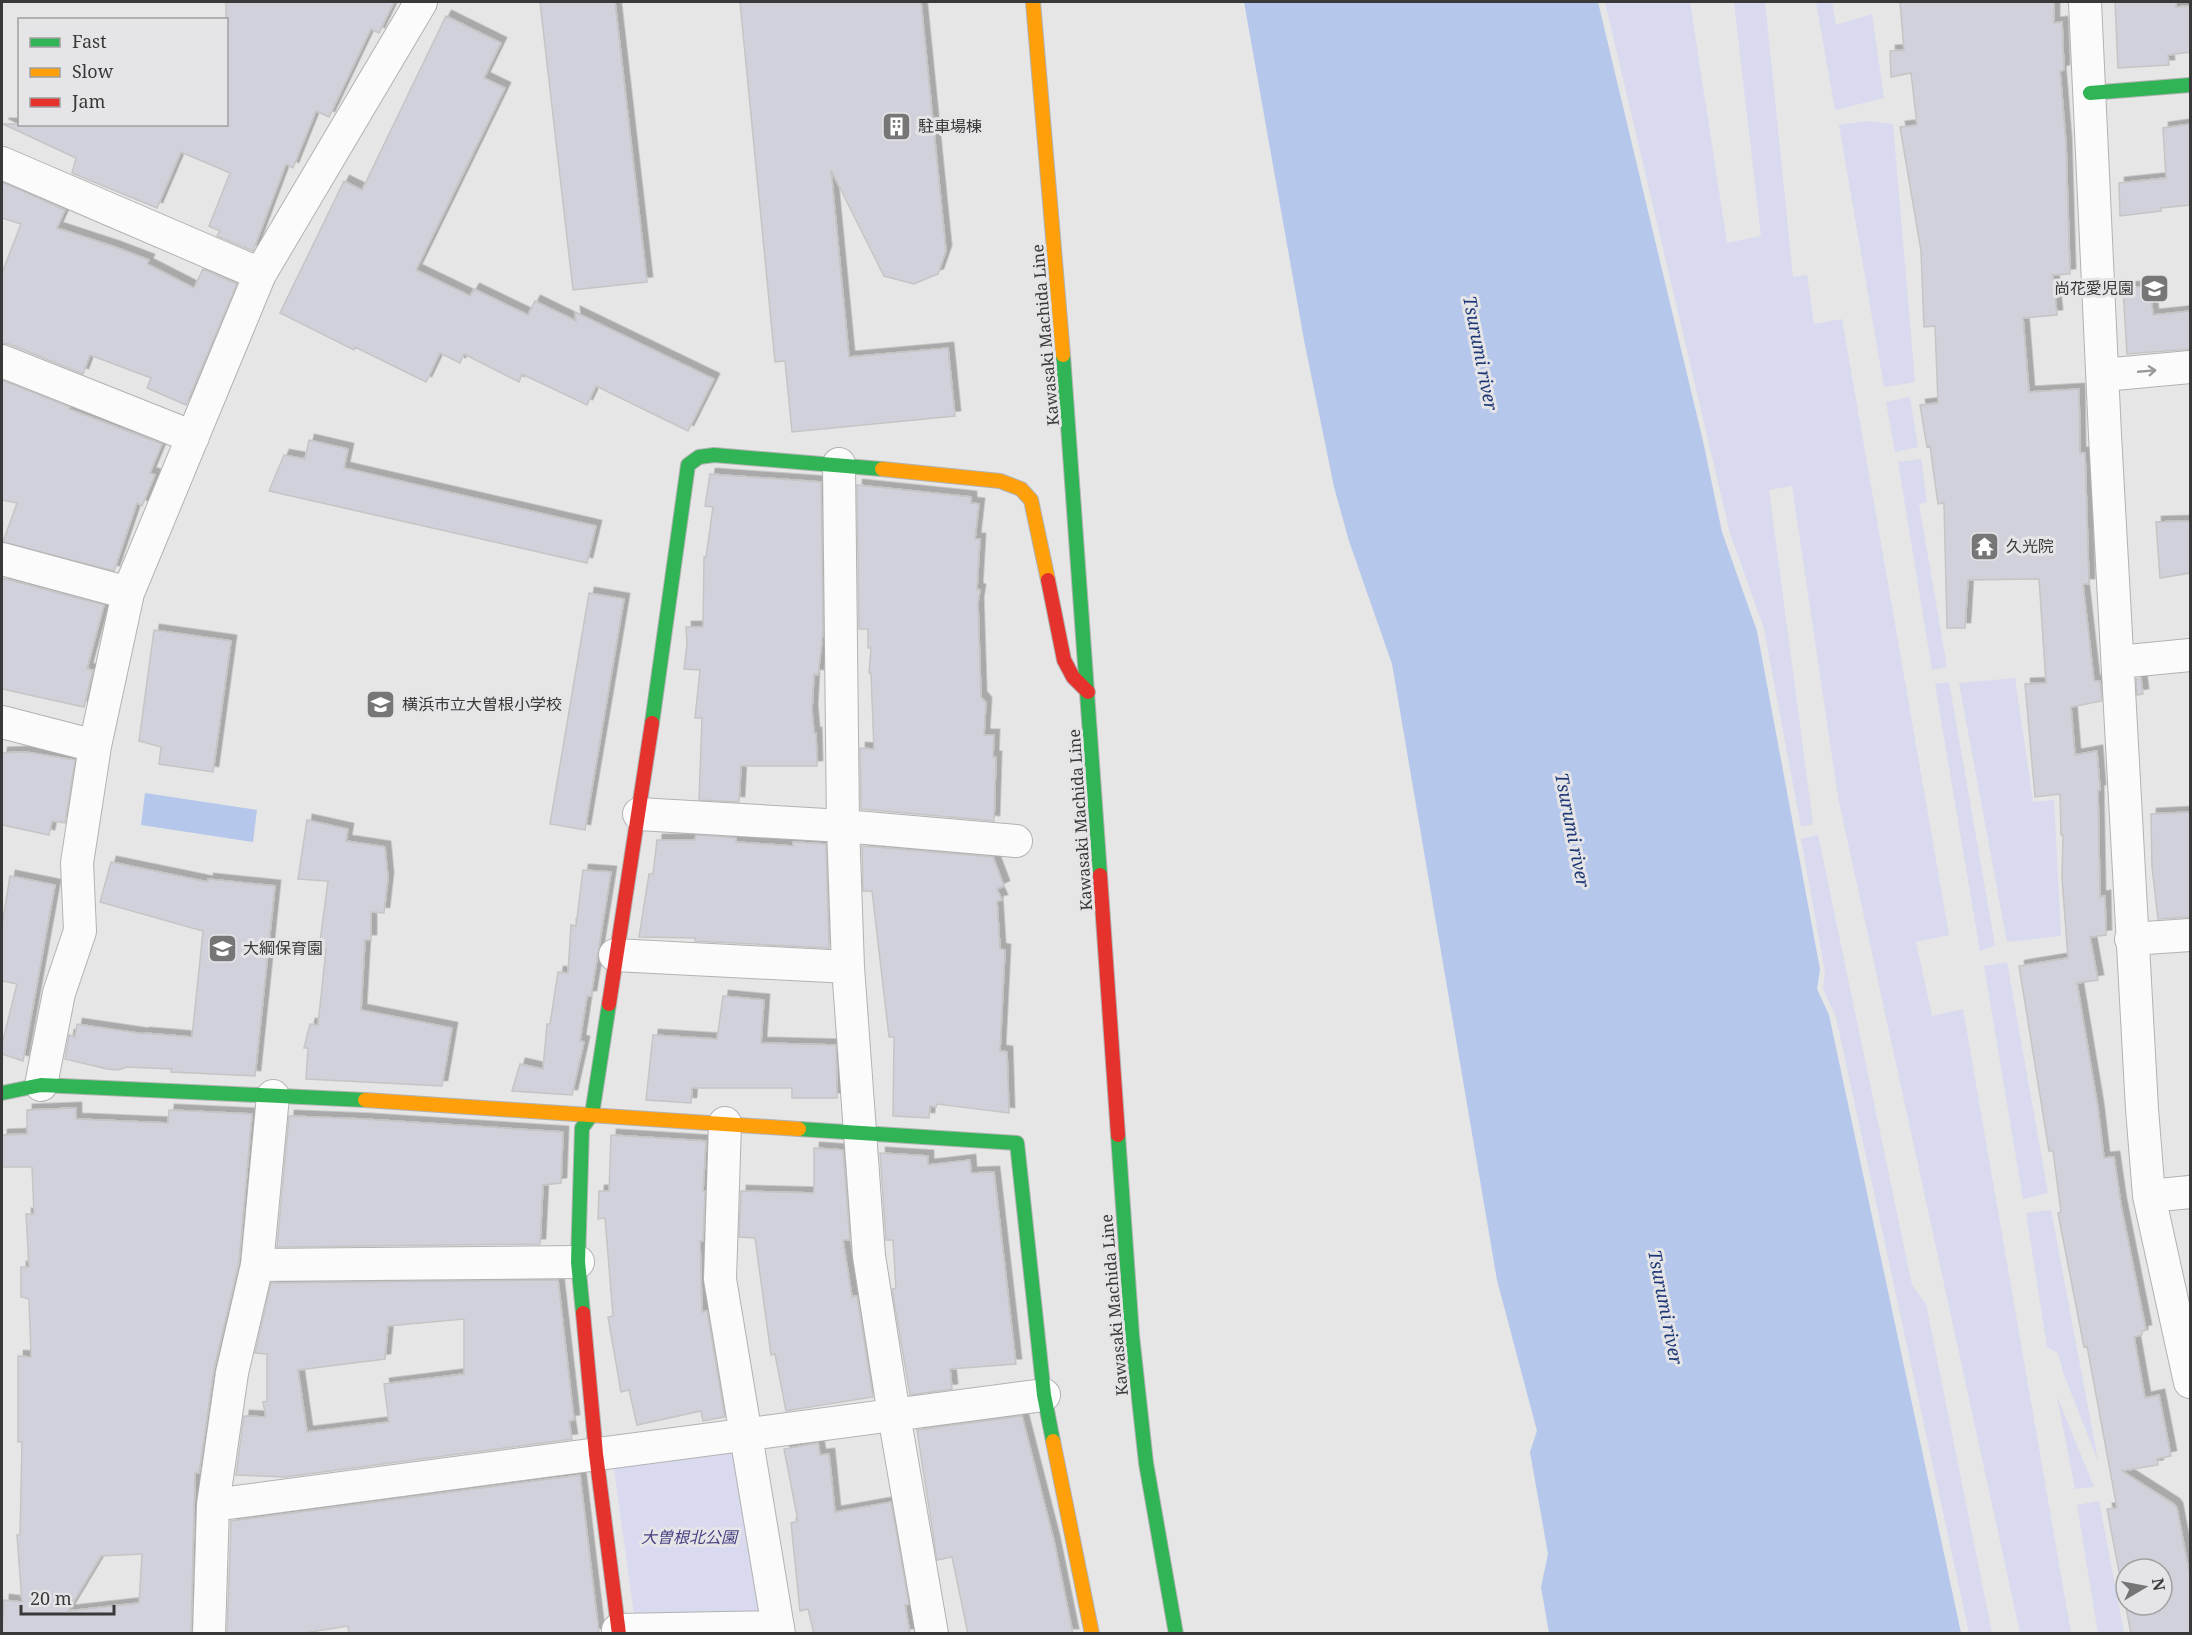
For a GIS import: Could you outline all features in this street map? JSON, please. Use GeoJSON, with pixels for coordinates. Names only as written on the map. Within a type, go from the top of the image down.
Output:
{"type":"FeatureCollection","features":[{"type":"Feature","properties":{"kind":"street"},"geometry":{"type":"LineString","coordinates":[[41,1085],[59,993],[80,931],[77,863],[95,746],[128,593],[260,274],[421,2]]}},
{"type":"Feature","properties":{"kind":"street","name":"Kawasaki Machida Line"},"geometry":{"type":"LineString","coordinates":[[1033,2],[1089,692],[1132,1335],[1146,1463],[1176,1634]]}},
{"type":"Feature","properties":{"kind":"street"},"geometry":{"type":"LineString","coordinates":[[2085,2],[2132,939],[2149,1196],[2190,1382]]}},
{"type":"Feature","properties":{"kind":"street"},"geometry":{"type":"LineString","coordinates":[[2090,93],[2190,85]]}},
{"type":"Feature","properties":{"kind":"street"},"geometry":{"type":"LineString","coordinates":[[2,163],[260,274]]}},
{"type":"Feature","properties":{"kind":"street"},"geometry":{"type":"LineString","coordinates":[[2,361],[193,436]]}},
{"type":"Feature","properties":{"kind":"street"},"geometry":{"type":"LineString","coordinates":[[2103,375],[2190,368]]}},
{"type":"Feature","properties":{"kind":"street"},"geometry":{"type":"LineString","coordinates":[[725,1123],[720,1279],[778,1630],[618,1632],[596,1454],[578,1262],[582,1128],[592,1114],[639,814],[688,465],[699,457],[714,455],[839,464],[1000,481],[1018,486],[1031,500],[1064,660],[1073,677],[1089,692]]}},
{"type":"Feature","properties":{"kind":"street"},"geometry":{"type":"LineString","coordinates":[[839,464],[843,826],[848,967],[869,1256],[932,1634]]}},
{"type":"Feature","properties":{"kind":"street"},"geometry":{"type":"LineString","coordinates":[[2,559],[128,593]]}},
{"type":"Feature","properties":{"kind":"street"},"geometry":{"type":"LineString","coordinates":[[2118,662],[2190,655]]}},
{"type":"Feature","properties":{"kind":"street"},"geometry":{"type":"LineString","coordinates":[[2,722],[95,746]]}},
{"type":"Feature","properties":{"kind":"street"},"geometry":{"type":"LineString","coordinates":[[639,814],[843,826],[1016,841]]}},
{"type":"Feature","properties":{"kind":"street"},"geometry":{"type":"LineString","coordinates":[[2132,939],[2190,935]]}},
{"type":"Feature","properties":{"kind":"street"},"geometry":{"type":"LineString","coordinates":[[615,956],[848,967]]}},
{"type":"Feature","properties":{"kind":"street"},"geometry":{"type":"LineString","coordinates":[[2,1093],[41,1085],[273,1096],[592,1114],[1017,1143],[1044,1395],[1092,1634]]}},
{"type":"Feature","properties":{"kind":"street"},"geometry":{"type":"LineString","coordinates":[[209,1634],[213,1505],[232,1373],[257,1265],[273,1096]]}},
{"type":"Feature","properties":{"kind":"street"},"geometry":{"type":"LineString","coordinates":[[2149,1196],[2190,1192]]}},
{"type":"Feature","properties":{"kind":"street"},"geometry":{"type":"LineString","coordinates":[[257,1265],[578,1262]]}},
{"type":"Feature","properties":{"kind":"street"},"geometry":{"type":"LineString","coordinates":[[213,1505],[1044,1395]]}},
{"type":"Feature","properties":{"kind":"green space"},"geometry":{"type":"Polygon","coordinates":[[[1605,2],[1690,2],[1727,243],[1761,236],[1734,2],[1765,2],[1793,277],[1807,275],[1814,324],[1842,319],[1949,935],[1916,942],[1932,1016],[1963,1009],[2071,1633],[2020,1633],[1838,797],[1792,486],[1769,490],[1813,824],[1801,827],[1764,629],[1730,533],[1605,2]]]}},
{"type":"Feature","properties":{"kind":"green space"},"geometry":{"type":"Polygon","coordinates":[[[1816,2],[1832,2],[1836,25],[1872,14],[1884,98],[1835,110],[1816,2]]]}},
{"type":"Feature","properties":{"kind":"green space"},"geometry":{"type":"Polygon","coordinates":[[[1869,121],[1893,124],[1915,382],[1884,387],[1839,125],[1869,121]]]}},
{"type":"Feature","properties":{"kind":"green space"},"geometry":{"type":"Polygon","coordinates":[[[1910,397],[1918,447],[1895,452],[1886,402],[1910,397]]]}},
{"type":"Feature","properties":{"kind":"green space"},"geometry":{"type":"Polygon","coordinates":[[[1921,459],[1927,502],[1919,504],[1947,667],[1932,670],[1898,462],[1921,459]]]}},
{"type":"Feature","properties":{"kind":"green space"},"geometry":{"type":"Polygon","coordinates":[[[2015,678],[2033,802],[2054,800],[2061,936],[2007,942],[1959,683],[2015,678]]]}},
{"type":"Feature","properties":{"kind":"green space"},"geometry":{"type":"Polygon","coordinates":[[[1949,682],[1995,945],[1980,951],[1935,684],[1949,682]]]}},
{"type":"Feature","properties":{"kind":"green space"},"geometry":{"type":"Polygon","coordinates":[[[1818,835],[1912,1285],[1926,1304],[1992,1633],[1969,1633],[1836,1017],[1823,989],[1825,972],[1801,839],[1818,835]]]}},
{"type":"Feature","properties":{"kind":"green space"},"geometry":{"type":"Polygon","coordinates":[[[2007,962],[2048,1193],[2023,1199],[1984,966],[2007,962]]]}},
{"type":"Feature","properties":{"kind":"green space"},"geometry":{"type":"Polygon","coordinates":[[[2051,1210],[2098,1461],[2064,1375],[2058,1353],[2047,1347],[2026,1213],[2051,1210]]]}},
{"type":"Feature","properties":{"kind":"green space"},"geometry":{"type":"Polygon","coordinates":[[[2057,1396],[2094,1487],[2075,1489],[2057,1396]]]}},
{"type":"Feature","properties":{"kind":"green space","name":"大曽根北公園"},"geometry":{"type":"Polygon","coordinates":[[[739,1446],[760,1614],[634,1614],[614,1469],[618,1461],[739,1446]]]}},
{"type":"Feature","properties":{"kind":"green space"},"geometry":{"type":"Polygon","coordinates":[[[2099,1501],[2114,1580],[2114,1617],[2121,1617],[2124,1633],[2098,1633],[2077,1505],[2099,1501]]]}},
{"type":"Feature","properties":{"kind":"water","name":"Tsurumi river"},"geometry":{"type":"Polygon","coordinates":[[[1244,2],[1598,2],[1703,441],[1722,532],[1757,631],[1820,969],[1817,989],[1829,1015],[1961,1633],[1549,1633],[1541,1587],[1548,1554],[1530,1452],[1537,1431],[1497,1280],[1392,664],[1349,541],[1334,487],[1304,340],[1244,2]]]}},
{"type":"Feature","properties":{"kind":"water"},"geometry":{"type":"Polygon","coordinates":[[[145,793],[257,810],[253,842],[141,825],[145,793]]]}},
{"type":"Feature","properties":{"kind":"building"},"geometry":{"type":"Polygon","coordinates":[[[226,2],[394,2],[379,33],[371,29],[329,117],[316,111],[293,168],[286,164],[253,251],[217,236],[220,231],[209,226],[230,173],[181,152],[157,208],[72,173],[76,158],[3,124],[18,124],[18,126],[228,126],[228,18],[226,18],[226,2]]]}},
{"type":"Feature","properties":{"kind":"building"},"geometry":{"type":"Polygon","coordinates":[[[540,2],[615,2],[647,282],[573,290],[540,2]]]}},
{"type":"Feature","properties":{"kind":"building"},"geometry":{"type":"Polygon","coordinates":[[[740,2],[921,2],[946,251],[938,274],[914,284],[884,276],[831,170],[849,357],[948,348],[955,416],[792,432],[785,361],[775,362],[740,2]]]}},
{"type":"Feature","properties":{"kind":"building"},"geometry":{"type":"Polygon","coordinates":[[[1900,2],[2054,2],[2054,23],[2062,22],[2064,70],[2060,71],[2066,143],[2070,274],[2053,275],[2057,315],[2023,318],[2029,392],[2079,389],[2080,453],[2085,453],[2089,584],[2083,584],[2094,681],[2100,681],[2102,701],[2071,707],[2075,755],[2097,751],[2100,790],[2098,790],[2100,897],[2105,896],[2106,935],[2090,937],[2098,980],[2077,983],[2104,1158],[2114,1157],[2121,1205],[2146,1330],[2142,1331],[2142,1335],[2134,1337],[2145,1398],[2159,1395],[2171,1456],[2157,1459],[2158,1465],[2122,1471],[2177,1508],[2190,1577],[2190,1634],[2131,1634],[2128,1617],[2174,1617],[2174,1557],[2116,1557],[2107,1509],[2117,1508],[2087,1346],[2084,1347],[2058,1213],[2061,1212],[2053,1151],[2049,1151],[2019,966],[2068,958],[2062,878],[2063,835],[2061,835],[2060,794],[2035,797],[2025,684],[2046,683],[2039,579],[1968,580],[1965,628],[1947,628],[1944,503],[1938,504],[1930,446],[1927,447],[1920,405],[1938,403],[1935,326],[1924,327],[1921,251],[1900,127],[1917,125],[1911,73],[1891,77],[1890,51],[1904,50],[1900,2]]]}},
{"type":"Feature","properties":{"kind":"building"},"geometry":{"type":"Polygon","coordinates":[[[2115,2],[2176,2],[2176,7],[2190,6],[2190,52],[2168,55],[2169,65],[2118,68],[2115,2]]]}},
{"type":"Feature","properties":{"kind":"building"},"geometry":{"type":"Polygon","coordinates":[[[446,16],[501,43],[484,78],[505,88],[416,270],[470,296],[474,289],[528,315],[535,301],[576,321],[575,312],[714,379],[688,431],[596,386],[587,405],[522,374],[519,382],[464,354],[460,363],[440,353],[426,382],[355,347],[354,350],[280,313],[344,181],[362,190],[446,16]]]}},
{"type":"Feature","properties":{"kind":"building"},"geometry":{"type":"Polygon","coordinates":[[[2190,124],[2190,205],[2120,216],[2119,183],[2166,178],[2163,128],[2190,124]]]}},
{"type":"Feature","properties":{"kind":"building"},"geometry":{"type":"Polygon","coordinates":[[[2,182],[65,210],[57,228],[149,260],[147,264],[194,288],[203,269],[237,284],[186,405],[147,388],[151,378],[90,355],[83,374],[2,343],[2,273],[21,224],[2,218],[2,182]]]}},
{"type":"Feature","properties":{"kind":"building"},"geometry":{"type":"Polygon","coordinates":[[[2150,286],[2153,315],[2190,311],[2190,349],[2127,354],[2123,288],[2150,286]]]}},
{"type":"Feature","properties":{"kind":"building"},"geometry":{"type":"Polygon","coordinates":[[[2,380],[70,407],[69,409],[162,444],[150,473],[155,475],[142,506],[137,503],[114,571],[3,542],[17,503],[2,500],[2,380]]]}},
{"type":"Feature","properties":{"kind":"building"},"geometry":{"type":"Polygon","coordinates":[[[309,440],[348,449],[344,468],[596,526],[587,563],[269,491],[284,455],[305,459],[309,440]]]}},
{"type":"Feature","properties":{"kind":"building"},"geometry":{"type":"Polygon","coordinates":[[[710,474],[821,482],[823,631],[818,675],[814,674],[812,710],[814,733],[816,733],[817,766],[741,766],[739,802],[699,800],[702,718],[695,718],[700,670],[684,669],[687,644],[686,627],[703,627],[704,557],[706,557],[713,507],[705,506],[710,474]]]}},
{"type":"Feature","properties":{"kind":"building"},"geometry":{"type":"Polygon","coordinates":[[[857,485],[971,497],[971,503],[979,504],[975,539],[980,539],[977,589],[980,590],[978,603],[981,697],[986,703],[984,735],[994,735],[993,757],[996,757],[994,821],[861,809],[860,748],[874,749],[871,673],[869,673],[871,648],[868,648],[868,629],[859,629],[857,485]]]}},
{"type":"Feature","properties":{"kind":"building"},"geometry":{"type":"Polygon","coordinates":[[[2190,521],[2190,573],[2160,578],[2156,522],[2190,521]]]}},
{"type":"Feature","properties":{"kind":"building"},"geometry":{"type":"Polygon","coordinates":[[[2,578],[104,605],[87,669],[93,670],[84,707],[2,689],[2,578]]]}},
{"type":"Feature","properties":{"kind":"building"},"geometry":{"type":"Polygon","coordinates":[[[589,593],[624,599],[585,830],[550,824],[589,593]]]}},
{"type":"Feature","properties":{"kind":"building"},"geometry":{"type":"Polygon","coordinates":[[[154,630],[231,641],[213,772],[159,764],[161,747],[139,741],[154,630]]]}},
{"type":"Feature","properties":{"kind":"building"},"geometry":{"type":"Polygon","coordinates":[[[2136,679],[2141,679],[2143,694],[2137,695],[2136,679]]]}},
{"type":"Feature","properties":{"kind":"building"},"geometry":{"type":"Polygon","coordinates":[[[26,752],[75,760],[65,823],[52,821],[49,835],[2,825],[2,753],[26,752]]]}},
{"type":"Feature","properties":{"kind":"building"},"geometry":{"type":"Polygon","coordinates":[[[2190,812],[2190,917],[2158,919],[2152,867],[2151,814],[2190,812]]]}},
{"type":"Feature","properties":{"kind":"building"},"geometry":{"type":"Polygon","coordinates":[[[307,820],[348,829],[346,841],[385,847],[388,878],[384,913],[371,912],[371,940],[365,940],[361,1010],[452,1028],[442,1086],[306,1079],[308,1048],[304,1048],[310,1024],[318,1025],[326,949],[319,949],[328,881],[298,879],[307,820]]]}},
{"type":"Feature","properties":{"kind":"building"},"geometry":{"type":"Polygon","coordinates":[[[696,835],[736,838],[736,842],[793,846],[793,842],[826,844],[829,948],[695,941],[695,938],[639,937],[649,874],[653,874],[657,840],[695,840],[696,835]]]}},
{"type":"Feature","properties":{"kind":"building"},"geometry":{"type":"Polygon","coordinates":[[[862,846],[993,857],[1004,886],[997,889],[1002,900],[997,901],[1000,949],[1005,950],[1000,1051],[1007,1052],[1009,1113],[937,1104],[936,1107],[930,1106],[929,1118],[893,1116],[894,1037],[889,1037],[872,891],[863,891],[862,846]]]}},
{"type":"Feature","properties":{"kind":"building"},"geometry":{"type":"Polygon","coordinates":[[[111,862],[208,882],[208,879],[275,886],[255,1076],[171,1072],[172,1069],[127,1067],[118,1070],[65,1059],[69,1035],[75,1037],[77,1024],[144,1034],[192,1037],[203,931],[100,902],[111,862]]]}},
{"type":"Feature","properties":{"kind":"building"},"geometry":{"type":"Polygon","coordinates":[[[583,870],[611,872],[591,996],[587,996],[580,1041],[584,1042],[572,1095],[512,1091],[520,1064],[543,1069],[547,1024],[550,1024],[558,972],[568,973],[571,925],[576,926],[583,870]]]}},
{"type":"Feature","properties":{"kind":"building"},"geometry":{"type":"Polygon","coordinates":[[[10,876],[55,885],[23,1061],[2,1054],[2,1044],[17,984],[2,981],[2,926],[10,876]]]}},
{"type":"Feature","properties":{"kind":"building"},"geometry":{"type":"Polygon","coordinates":[[[723,996],[764,1000],[761,1043],[836,1045],[837,1098],[792,1098],[792,1088],[692,1088],[691,1103],[646,1100],[653,1035],[717,1039],[723,996]]]}},
{"type":"Feature","properties":{"kind":"building"},"geometry":{"type":"Polygon","coordinates":[[[76,1108],[76,1119],[168,1123],[169,1110],[252,1114],[239,1262],[214,1369],[199,1473],[195,1473],[191,1634],[2,1634],[4,1600],[22,1602],[17,1535],[20,1535],[22,1442],[18,1442],[18,1356],[31,1357],[29,1299],[21,1297],[21,1267],[29,1267],[26,1214],[34,1214],[32,1167],[2,1167],[2,1135],[27,1134],[27,1110],[76,1108]],[[142,1554],[101,1556],[68,1611],[139,1603],[142,1554]]]}},
{"type":"Feature","properties":{"kind":"building"},"geometry":{"type":"Polygon","coordinates":[[[289,1116],[563,1132],[561,1183],[543,1185],[540,1244],[277,1247],[289,1116]]]}},
{"type":"Feature","properties":{"kind":"building"},"geometry":{"type":"Polygon","coordinates":[[[611,1135],[706,1141],[703,1241],[700,1241],[702,1312],[707,1311],[725,1417],[703,1421],[701,1411],[637,1425],[629,1390],[621,1392],[608,1317],[613,1316],[605,1218],[598,1219],[599,1191],[609,1191],[611,1135]]]}},
{"type":"Feature","properties":{"kind":"building"},"geometry":{"type":"Polygon","coordinates":[[[814,1148],[843,1150],[850,1240],[843,1240],[852,1297],[857,1296],[873,1397],[786,1411],[775,1354],[771,1355],[755,1238],[739,1237],[741,1191],[814,1193],[814,1148]]]}},
{"type":"Feature","properties":{"kind":"building"},"geometry":{"type":"Polygon","coordinates":[[[880,1153],[928,1156],[928,1165],[970,1160],[971,1173],[994,1172],[1016,1364],[950,1369],[952,1389],[910,1395],[892,1289],[896,1288],[893,1240],[886,1240],[880,1153]]]}},
{"type":"Feature","properties":{"kind":"building"},"geometry":{"type":"Polygon","coordinates":[[[558,1280],[574,1420],[569,1421],[572,1439],[285,1477],[236,1475],[244,1416],[266,1417],[263,1402],[267,1401],[267,1354],[255,1353],[271,1283],[558,1280]],[[464,1319],[388,1326],[385,1359],[298,1370],[307,1432],[389,1422],[384,1384],[464,1374],[464,1319]]]}},
{"type":"Feature","properties":{"kind":"building"},"geometry":{"type":"Polygon","coordinates":[[[1022,1416],[1054,1541],[1073,1634],[968,1634],[952,1557],[937,1560],[917,1430],[1022,1416]]]}},
{"type":"Feature","properties":{"kind":"building"},"geometry":{"type":"Polygon","coordinates":[[[818,1443],[820,1455],[829,1454],[835,1512],[891,1502],[909,1604],[905,1605],[910,1634],[814,1634],[808,1609],[800,1611],[791,1523],[798,1521],[784,1449],[818,1443]]]}},
{"type":"Feature","properties":{"kind":"building"},"geometry":{"type":"Polygon","coordinates":[[[580,1475],[599,1634],[349,1634],[348,1626],[298,1634],[227,1634],[231,1521],[580,1475]]]}},
{"type":"Feature","properties":{"kind":"traffic: fast"},"geometry":{"type":"LineString","coordinates":[[2090,93],[2190,85]]}},
{"type":"Feature","properties":{"kind":"traffic: fast"},"geometry":{"type":"LineString","coordinates":[[1063,355],[1100,875]]}},
{"type":"Feature","properties":{"kind":"traffic: fast"},"geometry":{"type":"LineString","coordinates":[[652,723],[688,465],[699,457],[714,455],[882,469]]}},
{"type":"Feature","properties":{"kind":"traffic: fast"},"geometry":{"type":"LineString","coordinates":[[583,1313],[578,1262],[582,1128],[592,1114],[609,1004]]}},
{"type":"Feature","properties":{"kind":"traffic: fast"},"geometry":{"type":"LineString","coordinates":[[2,1093],[41,1085],[365,1100]]}},
{"type":"Feature","properties":{"kind":"traffic: fast"},"geometry":{"type":"LineString","coordinates":[[799,1129],[1017,1143],[1044,1395],[1053,1441]]}},
{"type":"Feature","properties":{"kind":"traffic: fast"},"geometry":{"type":"LineString","coordinates":[[1118,1135],[1132,1335],[1146,1463],[1176,1634]]}},
{"type":"Feature","properties":{"kind":"traffic: slow"},"geometry":{"type":"LineString","coordinates":[[1033,2],[1063,355]]}},
{"type":"Feature","properties":{"kind":"traffic: slow"},"geometry":{"type":"LineString","coordinates":[[882,469],[1000,481],[1021,489],[1031,500],[1048,580]]}},
{"type":"Feature","properties":{"kind":"traffic: slow"},"geometry":{"type":"LineString","coordinates":[[365,1100],[799,1129]]}},
{"type":"Feature","properties":{"kind":"traffic: slow"},"geometry":{"type":"LineString","coordinates":[[1053,1441],[1092,1634]]}},
{"type":"Feature","properties":{"kind":"traffic: jam"},"geometry":{"type":"LineString","coordinates":[[1048,580],[1064,660],[1073,677],[1088,692]]}},
{"type":"Feature","properties":{"kind":"traffic: jam"},"geometry":{"type":"LineString","coordinates":[[609,1004],[652,723]]}},
{"type":"Feature","properties":{"kind":"traffic: jam"},"geometry":{"type":"LineString","coordinates":[[1100,875],[1118,1135]]}},
{"type":"Feature","properties":{"kind":"traffic: jam"},"geometry":{"type":"LineString","coordinates":[[583,1313],[596,1454],[619,1634]]}},
{"type":"Feature","properties":{"kind":"place","name":"駐車場棟"},"geometry":{"type":"Point","coordinates":[897,126]}},
{"type":"Feature","properties":{"kind":"place","name":"尚花愛児園"},"geometry":{"type":"Point","coordinates":[2155,288]}},
{"type":"Feature","properties":{"kind":"place","name":"久光院"},"geometry":{"type":"Point","coordinates":[1985,546]}},
{"type":"Feature","properties":{"kind":"place","name":"横浜市立大曽根小学校"},"geometry":{"type":"Point","coordinates":[381,704]}},
{"type":"Feature","properties":{"kind":"place","name":"大綱保育園"},"geometry":{"type":"Point","coordinates":[222,948]}}]}
